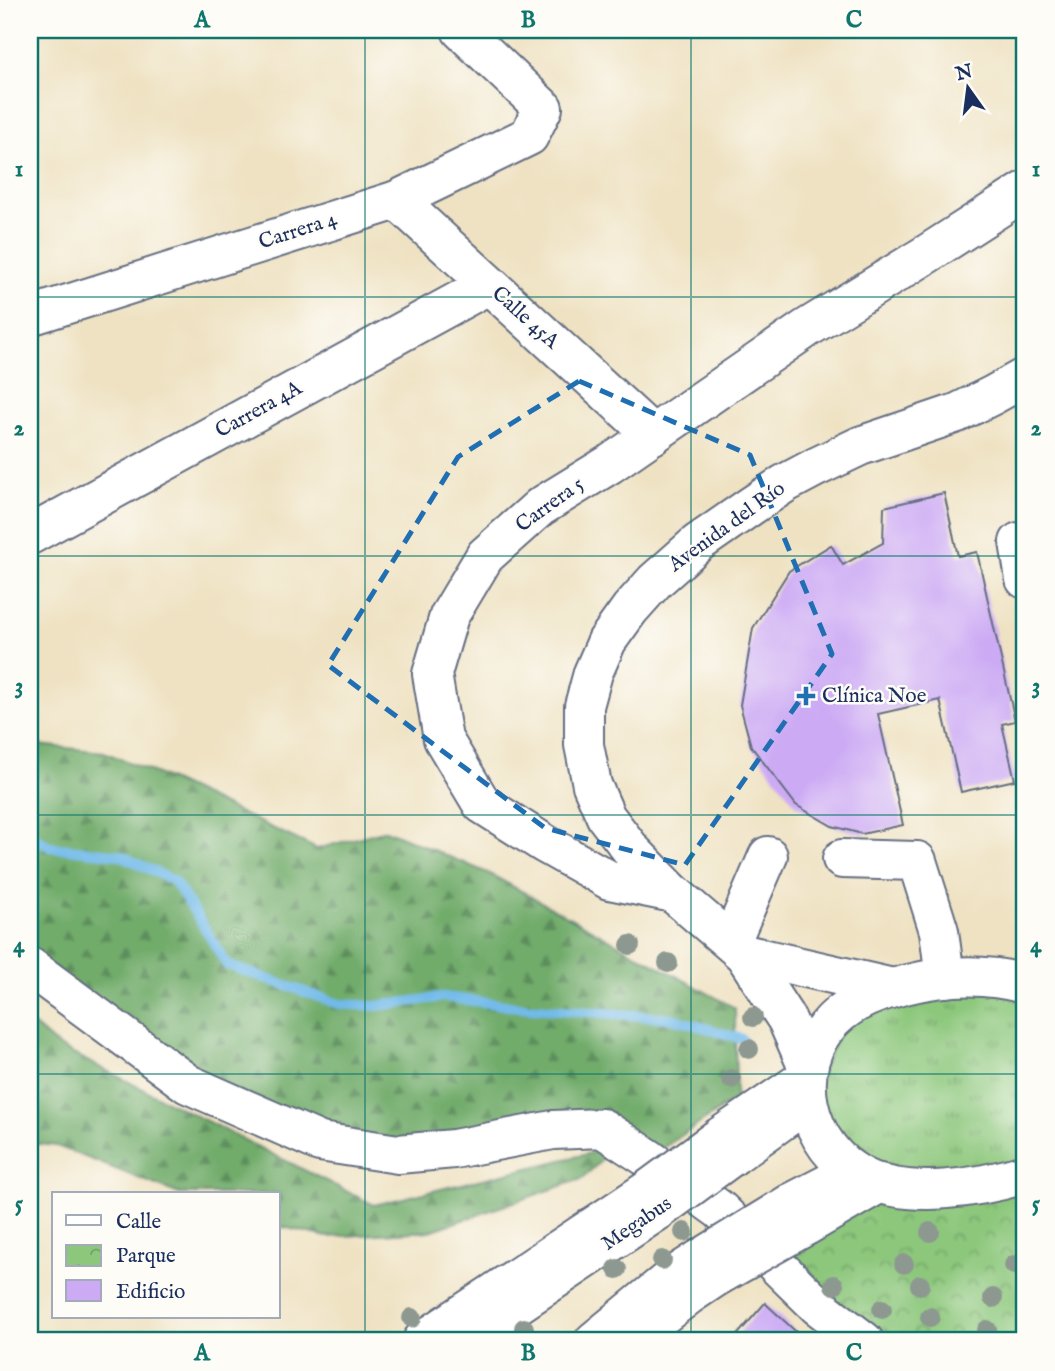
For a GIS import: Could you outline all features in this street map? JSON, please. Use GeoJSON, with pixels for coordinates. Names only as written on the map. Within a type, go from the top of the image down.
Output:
{"type":"FeatureCollection","features":[{"type":"Feature","properties":{"kind":"street","name":"Carrera 4"},"geometry":{"type":"LineString","coordinates":[[30,316],[397,200],[529,136],[543,108],[461,30]]}},
{"type":"Feature","properties":{"kind":"street","name":"Carrera 5"},"geometry":{"type":"LineString","coordinates":[[673,893],[609,880],[482,804],[443,739],[432,674],[449,616],[485,556],[540,507],[610,464],[807,328],[1025,191]]}},
{"type":"Feature","properties":{"kind":"street","name":"Calle 45A"},"geometry":{"type":"LineString","coordinates":[[397,200],[653,435]]}},
{"type":"Feature","properties":{"kind":"street","name":"Carrera 4A"},"geometry":{"type":"LineString","coordinates":[[30,535],[488,285]]}},
{"type":"Feature","properties":{"kind":"street","name":"Avenida del Río"},"geometry":{"type":"LineString","coordinates":[[866,1177],[836,1157],[822,1141],[813,1122],[807,1082],[788,1020],[737,948],[673,893],[632,851],[606,817],[592,785],[584,745],[584,706],[593,673],[607,641],[630,608],[655,580],[698,543],[784,484],[860,446],[957,413],[1025,377]]}},
{"type":"Feature","properties":{"kind":"street"},"geometry":{"type":"LineString","coordinates":[[1018,542],[1025,579]]}},
{"type":"Feature","properties":{"kind":"street"},"geometry":{"type":"LineString","coordinates":[[737,948],[768,856]]}},
{"type":"Feature","properties":{"kind":"street"},"geometry":{"type":"LineString","coordinates":[[842,859],[917,861],[939,931],[946,978]]}},
{"type":"Feature","properties":{"kind":"street","name":"Avenida del Río"},"geometry":{"type":"LineString","coordinates":[[737,948],[893,988]]}},
{"type":"Feature","properties":{"kind":"street"},"geometry":{"type":"LineString","coordinates":[[30,967],[188,1084],[320,1142],[398,1154],[454,1149],[553,1130],[602,1128],[720,1210],[818,1306],[864,1341]]}},
{"type":"Feature","properties":{"kind":"street"},"geometry":{"type":"LineString","coordinates":[[422,1341],[652,1201],[728,1146],[807,1082],[813,1050],[822,1034],[833,1020],[851,1005],[871,994],[923,980],[985,976],[1022,981]]}},
{"type":"Feature","properties":{"kind":"street"},"geometry":{"type":"LineString","coordinates":[[594,1341],[673,1277],[708,1268],[866,1177],[905,1188],[931,1190],[983,1185],[1025,1174]]}},
{"type":"Feature","properties":{"kind":"street","name":"Megabus"},"geometry":{"type":"LineString","coordinates":[[463,1341],[652,1201]]}},
{"type":"Feature","properties":{"kind":"street"},"geometry":{"type":"LineString","coordinates":[[629,1341],[689,1295],[708,1268]]}},
{"type":"Feature","properties":{"kind":"highlighted area"},"geometry":{"type":"Polygon","coordinates":[[[579,381],[750,455],[832,654],[685,865],[545,828],[328,665],[458,457],[579,381]]]}},
{"type":"Feature","properties":{"kind":"green space"},"geometry":{"type":"Polygon","coordinates":[[[30,744],[104,752],[317,849],[386,830],[490,874],[735,1008],[736,1099],[648,1158],[614,1148],[582,1179],[430,1231],[327,1237],[280,1226],[280,1192],[174,1192],[57,1146],[30,1143],[30,1022],[59,1047],[374,1205],[612,1148],[553,1130],[417,1152],[299,1133],[30,967],[30,744]]]}},
{"type":"Feature","properties":{"kind":"green space"},"geometry":{"type":"Polygon","coordinates":[[[1025,984],[1025,1174],[880,1183],[808,1102],[851,1005],[1025,984]]]}},
{"type":"Feature","properties":{"kind":"green space"},"geometry":{"type":"Polygon","coordinates":[[[1025,1172],[1025,1341],[866,1341],[774,1253],[828,1213],[1025,1172]]]}},
{"type":"Feature","properties":{"kind":"building"},"geometry":{"type":"Polygon","coordinates":[[[944,493],[958,556],[977,552],[1015,721],[1002,724],[1015,780],[961,792],[940,700],[878,714],[903,825],[862,834],[832,826],[796,805],[751,746],[740,705],[753,628],[789,571],[831,545],[843,565],[883,543],[884,507],[944,493]]]}},
{"type":"Feature","properties":{"kind":"building"},"geometry":{"type":"Polygon","coordinates":[[[765,1303],[806,1341],[732,1341],[765,1303]]]}},
{"type":"Feature","properties":{"kind":"waterway"},"geometry":{"type":"LineString","coordinates":[[30,834],[50,847],[120,855],[174,881],[227,965],[339,1004],[377,1006],[443,997],[520,1007],[672,1018],[742,1039]]}},
{"type":"Feature","properties":{"kind":"place","name":"Clínica Noe"},"geometry":{"type":"Point","coordinates":[806,696]}}]}
